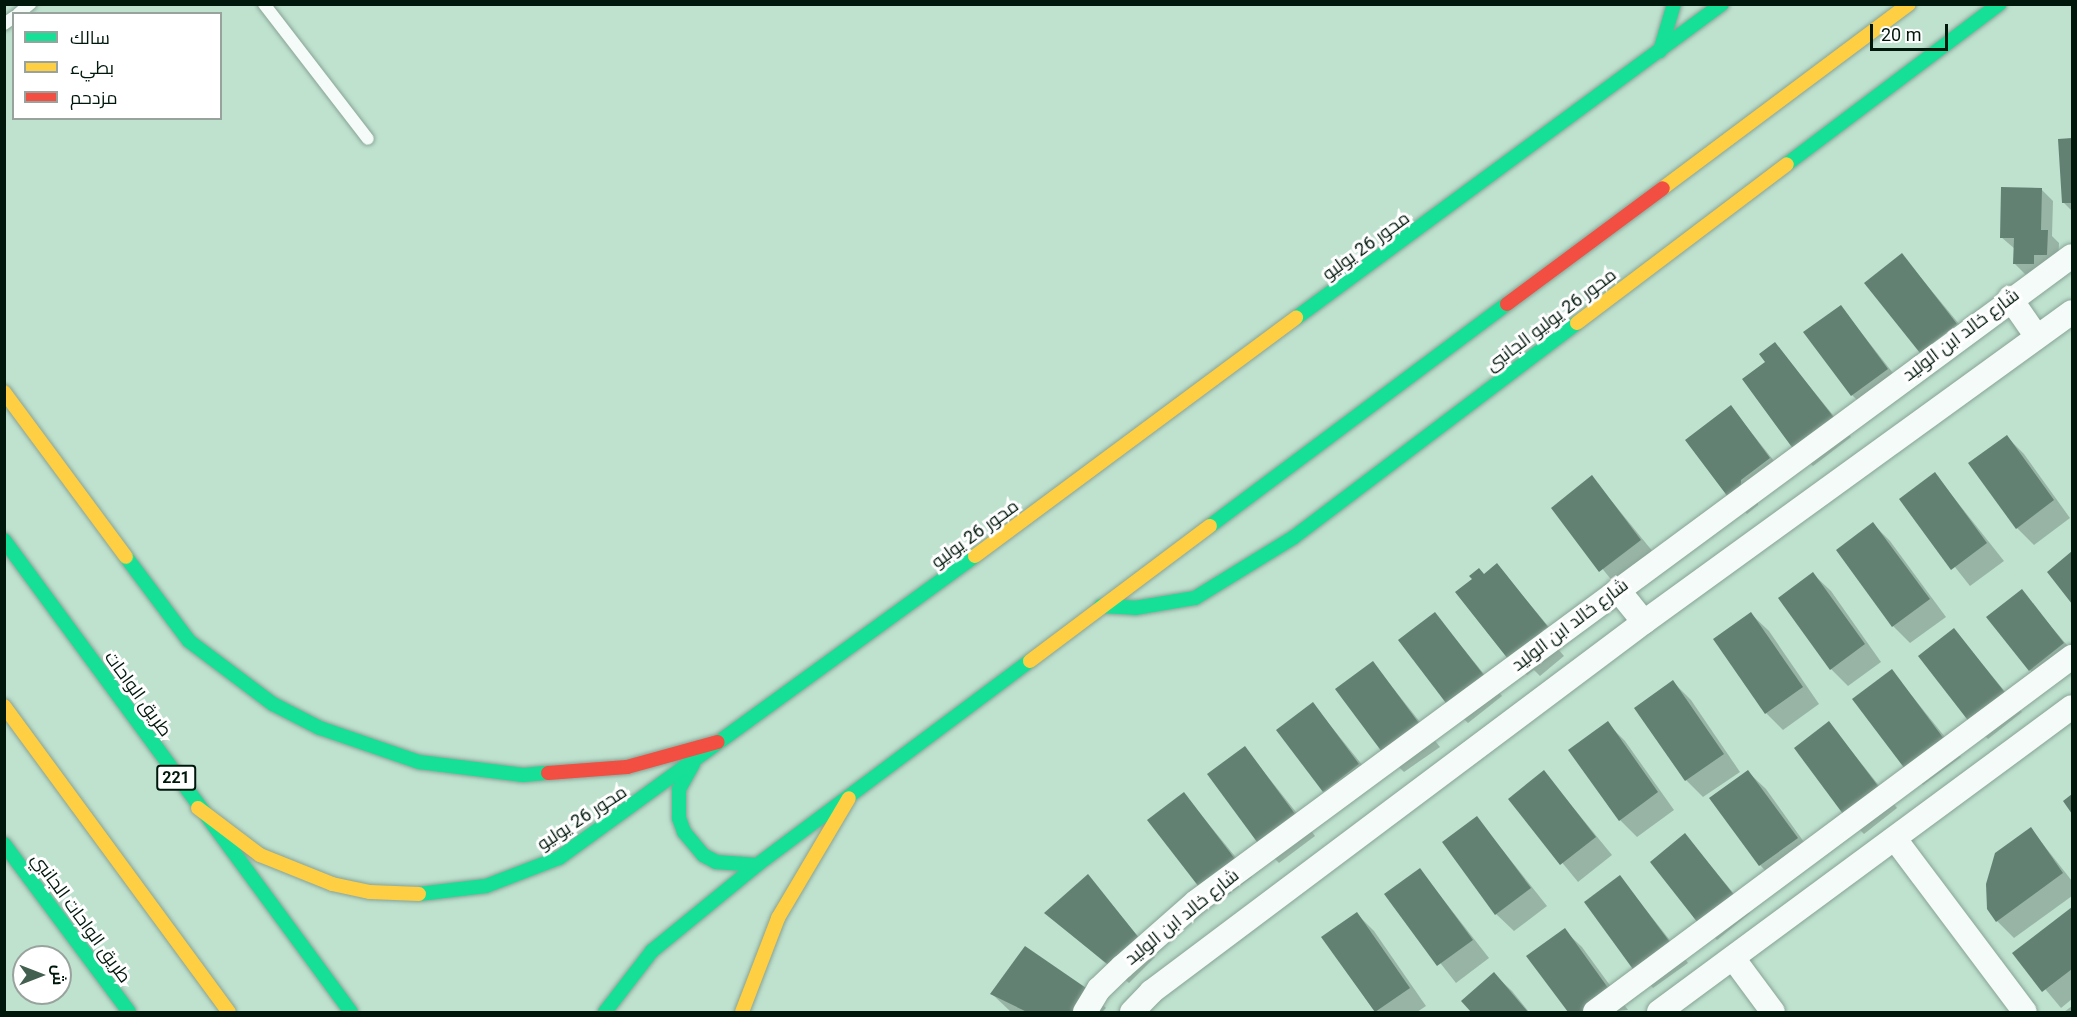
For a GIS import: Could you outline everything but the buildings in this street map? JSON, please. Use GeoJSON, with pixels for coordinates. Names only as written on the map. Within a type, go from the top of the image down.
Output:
{"type":"FeatureCollection","features":[{"type":"Feature","properties":{"kind":"main road"},"geometry":{"type":"LineString","coordinates":[[1660,51],[1674,4]]}},
{"type":"Feature","properties":{"kind":"main road","name":"محور 26 يوليو"},"geometry":{"type":"LineString","coordinates":[[198,808],[260,855],[332,884],[409,895],[448,893],[486,886],[559,858],[693,764],[1722,4]]}},
{"type":"Feature","properties":{"kind":"main road"},"geometry":{"type":"LineString","coordinates":[[605,1012],[652,951],[757,865],[1909,4]]}},
{"type":"Feature","properties":{"kind":"main road","name":"محور 26 يوليو الجانبى"},"geometry":{"type":"LineString","coordinates":[[1101,606],[1155,606],[1195,598],[1294,537],[1999,4]]}},
{"type":"Feature","properties":{"kind":"main road"},"geometry":{"type":"LineString","coordinates":[[4,392],[189,641],[273,704],[320,728],[419,762],[523,775],[627,767],[728,738]]}},
{"type":"Feature","properties":{"kind":"main road","name":"طريق الواحات"},"geometry":{"type":"LineString","coordinates":[[4,540],[198,808],[351,1012]]}},
{"type":"Feature","properties":{"kind":"main road"},"geometry":{"type":"LineString","coordinates":[[4,706],[229,1012]]}},
{"type":"Feature","properties":{"kind":"main road"},"geometry":{"type":"LineString","coordinates":[[693,764],[679,789],[677,804],[684,832],[704,855],[717,862],[730,866],[757,865]]}},
{"type":"Feature","properties":{"kind":"main road"},"geometry":{"type":"LineString","coordinates":[[742,1012],[778,918],[812,855],[852,795]]}},
{"type":"Feature","properties":{"kind":"main road","name":"طريق الواحات الجانبي"},"geometry":{"type":"LineString","coordinates":[[4,844],[129,1012]]}},
{"type":"Feature","properties":{"kind":"street","name":"شارع خالد ابن الوليد"},"geometry":{"type":"LineString","coordinates":[[1085,1012],[1099,989],[1196,902],[2010,298],[2073,256]]}},
{"type":"Feature","properties":{"kind":"street"},"geometry":{"type":"LineString","coordinates":[[2010,298],[2037,337]]}},
{"type":"Feature","properties":{"kind":"street"},"geometry":{"type":"LineString","coordinates":[[1132,1012],[1150,992],[1644,622],[2073,312]]}},
{"type":"Feature","properties":{"kind":"street"},"geometry":{"type":"LineString","coordinates":[[1618,590],[1644,622]]}},
{"type":"Feature","properties":{"kind":"street"},"geometry":{"type":"LineString","coordinates":[[1595,1012],[2073,657]]}},
{"type":"Feature","properties":{"kind":"street"},"geometry":{"type":"LineString","coordinates":[[1659,1012],[2073,707]]}},
{"type":"Feature","properties":{"kind":"street"},"geometry":{"type":"LineString","coordinates":[[1894,839],[2025,1012]]}},
{"type":"Feature","properties":{"kind":"street"},"geometry":{"type":"LineString","coordinates":[[1733,958],[1773,1012]]}},
{"type":"Feature","properties":{"kind":"lane"},"geometry":{"type":"LineString","coordinates":[[264,4],[368,139]]}},
{"type":"Feature","properties":{"kind":"traffic: fast"},"geometry":{"type":"LineString","coordinates":[[1660,51],[1674,4]]}},
{"type":"Feature","properties":{"kind":"traffic: fast"},"geometry":{"type":"LineString","coordinates":[[1296,318],[1722,4]]}},
{"type":"Feature","properties":{"kind":"traffic: fast"},"geometry":{"type":"LineString","coordinates":[[1787,164],[1999,4]]}},
{"type":"Feature","properties":{"kind":"traffic: fast"},"geometry":{"type":"LineString","coordinates":[[1210,526],[1507,304]]}},
{"type":"Feature","properties":{"kind":"traffic: fast"},"geometry":{"type":"LineString","coordinates":[[1101,606],[1135,608],[1195,598],[1294,537],[1577,323]]}},
{"type":"Feature","properties":{"kind":"traffic: fast"},"geometry":{"type":"LineString","coordinates":[[4,540],[351,1012]]}},
{"type":"Feature","properties":{"kind":"traffic: fast"},"geometry":{"type":"LineString","coordinates":[[419,894],[486,886],[559,858],[975,556]]}},
{"type":"Feature","properties":{"kind":"traffic: fast"},"geometry":{"type":"LineString","coordinates":[[126,557],[189,641],[273,704],[320,728],[419,762],[523,775],[548,773]]}},
{"type":"Feature","properties":{"kind":"traffic: fast"},"geometry":{"type":"LineString","coordinates":[[605,1012],[652,951],[757,865],[1030,661]]}},
{"type":"Feature","properties":{"kind":"traffic: fast"},"geometry":{"type":"LineString","coordinates":[[693,764],[679,789],[679,818],[684,832],[703,855],[716,862],[757,865]]}},
{"type":"Feature","properties":{"kind":"traffic: fast"},"geometry":{"type":"LineString","coordinates":[[4,844],[129,1012]]}},
{"type":"Feature","properties":{"kind":"traffic: slow"},"geometry":{"type":"LineString","coordinates":[[1663,188],[1909,4]]}},
{"type":"Feature","properties":{"kind":"traffic: slow"},"geometry":{"type":"LineString","coordinates":[[1577,323],[1787,164]]}},
{"type":"Feature","properties":{"kind":"traffic: slow"},"geometry":{"type":"LineString","coordinates":[[975,556],[1296,318]]}},
{"type":"Feature","properties":{"kind":"traffic: slow"},"geometry":{"type":"LineString","coordinates":[[4,392],[126,557]]}},
{"type":"Feature","properties":{"kind":"traffic: slow"},"geometry":{"type":"LineString","coordinates":[[1030,661],[1210,526]]}},
{"type":"Feature","properties":{"kind":"traffic: slow"},"geometry":{"type":"LineString","coordinates":[[4,706],[229,1012]]}},
{"type":"Feature","properties":{"kind":"traffic: slow"},"geometry":{"type":"LineString","coordinates":[[742,1012],[778,918],[849,798]]}},
{"type":"Feature","properties":{"kind":"traffic: slow"},"geometry":{"type":"LineString","coordinates":[[198,808],[260,855],[332,884],[370,892],[419,894]]}},
{"type":"Feature","properties":{"kind":"traffic: jam"},"geometry":{"type":"LineString","coordinates":[[1507,304],[1663,188]]}},
{"type":"Feature","properties":{"kind":"traffic: jam"},"geometry":{"type":"LineString","coordinates":[[548,773],[627,767],[718,742]]}}]}
